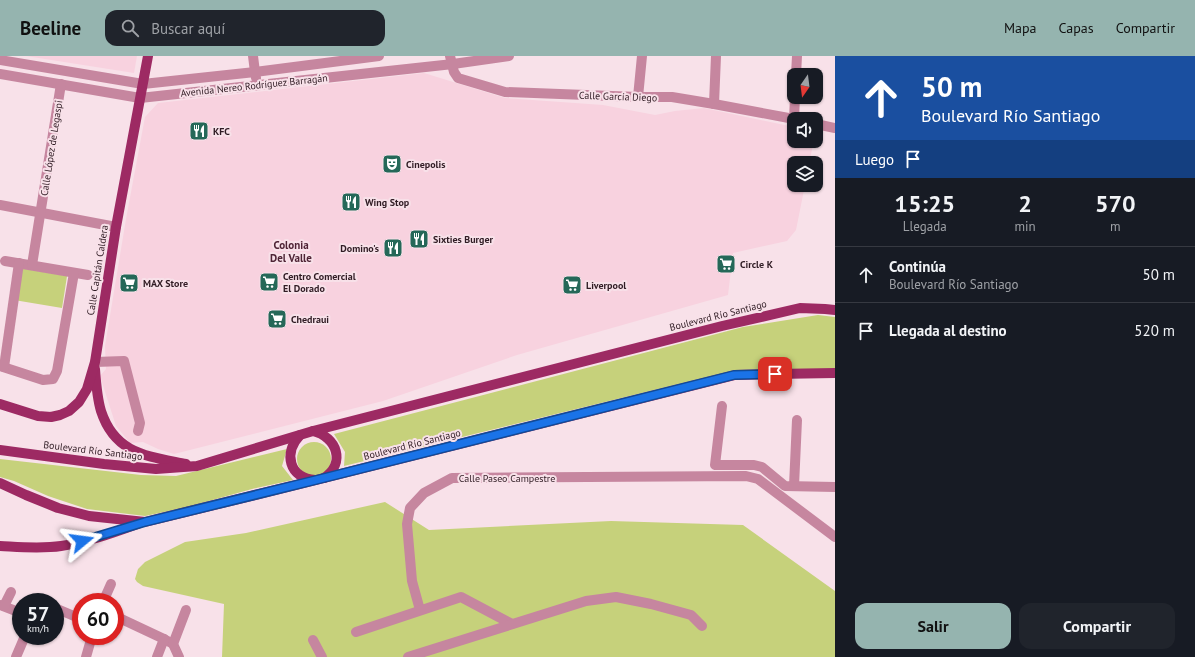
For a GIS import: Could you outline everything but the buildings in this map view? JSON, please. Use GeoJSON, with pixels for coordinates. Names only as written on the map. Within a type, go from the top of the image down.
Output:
{"type":"FeatureCollection","features":[{"type":"Feature","properties":{"kind":"main road","name":"Calle Capitán Caldera"},"geometry":{"type":"LineString","coordinates":[[0,404],[38,416],[51,417],[69,411],[79,402],[87,389],[94,364],[116,227],[148,56]]}},
{"type":"Feature","properties":{"kind":"main road","name":"Boulevard Río Santiago"},"geometry":{"type":"LineString","coordinates":[[0,450],[104,464],[156,469],[197,466],[300,435],[722,326],[800,308],[825,308],[835,310]]}},
{"type":"Feature","properties":{"kind":"main road"},"geometry":{"type":"LineString","coordinates":[[94,364],[100,410],[111,434],[120,443],[132,450],[146,455],[197,466]]}},
{"type":"Feature","properties":{"kind":"main road","name":"Boulevard Río Santiago"},"geometry":{"type":"LineString","coordinates":[[0,483],[58,508],[89,516],[145,522],[319,480],[734,375],[835,373]]}},
{"type":"Feature","properties":{"kind":"main road"},"geometry":{"type":"LineString","coordinates":[[300,435],[292,446],[290,460],[297,473],[302,477],[309,480],[319,480],[328,475],[333,469],[336,462],[336,455],[332,442],[320,433],[313,432]]}},
{"type":"Feature","properties":{"kind":"main road"},"geometry":{"type":"LineString","coordinates":[[0,546],[43,548],[61,546],[93,539],[145,522]]}},
{"type":"Feature","properties":{"kind":"street"},"geometry":{"type":"LineString","coordinates":[[253,56],[254,72],[258,84]]}},
{"type":"Feature","properties":{"kind":"street","name":"Avenida Nereo Rodríguez Barragán"},"geometry":{"type":"LineString","coordinates":[[0,60],[143,84],[254,72],[314,60],[378,56]]}},
{"type":"Feature","properties":{"kind":"street","name":"Avenida Nereo Rodríguez Barragán"},"geometry":{"type":"LineString","coordinates":[[0,74],[140,98],[451,60],[505,56]]}},
{"type":"Feature","properties":{"kind":"street"},"geometry":{"type":"LineString","coordinates":[[638,97],[642,56]]}},
{"type":"Feature","properties":{"kind":"street"},"geometry":{"type":"LineString","coordinates":[[714,104],[716,56]]}},
{"type":"Feature","properties":{"kind":"street"},"geometry":{"type":"LineString","coordinates":[[797,68],[798,56]]}},
{"type":"Feature","properties":{"kind":"street","name":"Calle García Diego"},"geometry":{"type":"LineString","coordinates":[[451,60],[454,72],[458,78],[505,92],[672,97],[787,118]]}},
{"type":"Feature","properties":{"kind":"street","name":"Calle López de Legaspi"},"geometry":{"type":"LineString","coordinates":[[32,265],[61,84]]}},
{"type":"Feature","properties":{"kind":"street"},"geometry":{"type":"LineString","coordinates":[[823,125],[835,128]]}},
{"type":"Feature","properties":{"kind":"street"},"geometry":{"type":"LineString","coordinates":[[0,205],[116,227]]}},
{"type":"Feature","properties":{"kind":"street"},"geometry":{"type":"LineString","coordinates":[[5,261],[88,275]]}},
{"type":"Feature","properties":{"kind":"street"},"geometry":{"type":"LineString","coordinates":[[19,263],[2,367],[43,380],[52,379],[57,371],[74,273]]}},
{"type":"Feature","properties":{"kind":"street"},"geometry":{"type":"LineString","coordinates":[[94,364],[124,362],[140,423],[138,431]]}},
{"type":"Feature","properties":{"kind":"street"},"geometry":{"type":"LineString","coordinates":[[722,406],[715,465],[754,465],[762,467],[785,486],[835,487]]}},
{"type":"Feature","properties":{"kind":"street"},"geometry":{"type":"LineString","coordinates":[[794,486],[797,420]]}},
{"type":"Feature","properties":{"kind":"street","name":"Calle Paseo Campestre"},"geometry":{"type":"LineString","coordinates":[[420,610],[412,581],[407,524],[410,508],[424,493],[452,478],[746,476],[758,479],[835,537]]}},
{"type":"Feature","properties":{"kind":"street"},"geometry":{"type":"LineString","coordinates":[[107,593],[111,584]]}},
{"type":"Feature","properties":{"kind":"street"},"geometry":{"type":"LineString","coordinates":[[11,592],[2,605],[12,609]]}},
{"type":"Feature","properties":{"kind":"street"},"geometry":{"type":"LineString","coordinates":[[356,632],[461,597],[512,624]]}},
{"type":"Feature","properties":{"kind":"street"},"geometry":{"type":"LineString","coordinates":[[408,657],[586,601],[616,597],[651,604],[691,615],[702,626]]}},
{"type":"Feature","properties":{"kind":"street"},"geometry":{"type":"LineString","coordinates":[[157,657],[168,642],[186,610]]}},
{"type":"Feature","properties":{"kind":"street"},"geometry":{"type":"LineString","coordinates":[[124,620],[168,642],[179,657]]}},
{"type":"Feature","properties":{"kind":"street"},"geometry":{"type":"LineString","coordinates":[[313,640],[322,657]]}},
{"type":"Feature","properties":{"kind":"street"},"geometry":{"type":"LineString","coordinates":[[20,655],[23,645]]}},
{"type":"Feature","properties":{"kind":"street"},"geometry":{"type":"LineString","coordinates":[[86,657],[89,645]]}},
{"type":"Feature","properties":{"kind":"shaded area"},"geometry":{"type":"Polygon","coordinates":[[[26,56],[137,56],[134,73],[26,56]]]}},
{"type":"Feature","properties":{"kind":"shaded area"},"geometry":{"type":"Polygon","coordinates":[[[424,73],[505,98],[603,105],[655,115],[704,108],[787,126],[787,148],[812,148],[811,156],[787,156],[787,192],[804,192],[796,230],[787,241],[733,253],[728,295],[517,355],[383,401],[174,454],[143,442],[130,443],[116,426],[100,376],[106,369],[105,346],[145,117],[158,103],[424,73]]]}},
{"type":"Feature","properties":{"kind":"green space"},"geometry":{"type":"Polygon","coordinates":[[[20,268],[67,276],[62,308],[14,300],[20,268]]]}},
{"type":"Feature","properties":{"kind":"green space"},"geometry":{"type":"Polygon","coordinates":[[[818,315],[835,317],[835,369],[736,370],[344,466],[345,452],[334,434],[743,327],[818,315]]]}},
{"type":"Feature","properties":{"kind":"green space"},"geometry":{"type":"Polygon","coordinates":[[[314,442],[326,447],[331,459],[326,471],[314,476],[302,471],[297,459],[302,447],[314,442]]]}},
{"type":"Feature","properties":{"kind":"green space"},"geometry":{"type":"Polygon","coordinates":[[[287,449],[282,466],[293,480],[252,489],[184,508],[145,516],[87,509],[48,496],[14,481],[0,477],[0,459],[141,475],[176,476],[287,449]]]}},
{"type":"Feature","properties":{"kind":"green space"},"geometry":{"type":"Polygon","coordinates":[[[385,502],[429,530],[611,521],[743,525],[835,591],[835,657],[222,657],[224,604],[143,586],[135,579],[138,569],[145,562],[185,542],[246,533],[385,502]]]}},
{"type":"Feature","properties":{"kind":"place","name":"KFC"},"geometry":{"type":"Point","coordinates":[199,131]}},
{"type":"Feature","properties":{"kind":"place","name":"Cinepolis"},"geometry":{"type":"Point","coordinates":[392,164]}},
{"type":"Feature","properties":{"kind":"place","name":"Wing Stop"},"geometry":{"type":"Point","coordinates":[351,202]}},
{"type":"Feature","properties":{"kind":"place","name":"Sixties Burger"},"geometry":{"type":"Point","coordinates":[419,239]}},
{"type":"Feature","properties":{"kind":"place","name":"Domino's"},"geometry":{"type":"Point","coordinates":[393,248]}},
{"type":"Feature","properties":{"kind":"place","name":"Circle K"},"geometry":{"type":"Point","coordinates":[726,264]}},
{"type":"Feature","properties":{"kind":"place","name":"Centro Comercial El Dorado"},"geometry":{"type":"Point","coordinates":[269,282]}},
{"type":"Feature","properties":{"kind":"place","name":"MAX Store"},"geometry":{"type":"Point","coordinates":[129,283]}},
{"type":"Feature","properties":{"kind":"place","name":"Liverpool"},"geometry":{"type":"Point","coordinates":[572,285]}},
{"type":"Feature","properties":{"kind":"place","name":"Chedraui"},"geometry":{"type":"Point","coordinates":[277,319]}},
{"type":"Feature","properties":{"kind":"district","name":"Colonia Del Valle"},"geometry":{"type":"Point","coordinates":[291,251]}},
{"type":"Feature","properties":{"kind":"route"},"geometry":{"type":"LineString","coordinates":[[82,541],[93,539],[145,522],[734,375],[775,374]]}}]}
